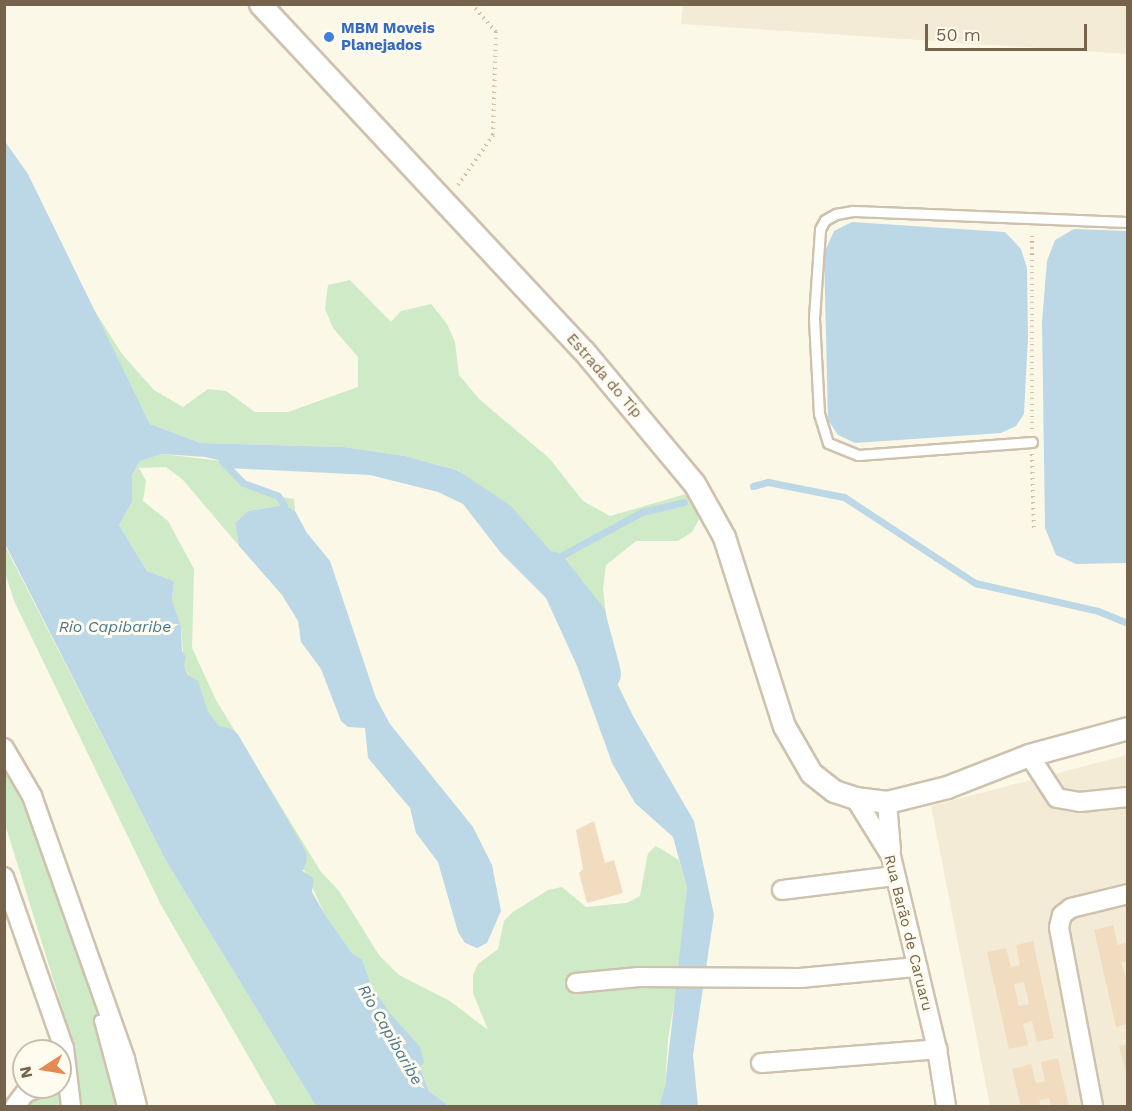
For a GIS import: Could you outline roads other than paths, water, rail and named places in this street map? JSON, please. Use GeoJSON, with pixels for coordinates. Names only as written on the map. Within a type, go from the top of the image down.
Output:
{"type":"FeatureCollection","features":[{"type":"Feature","properties":{"kind":"street","name":"Estrada do Tip"},"geometry":{"type":"LineString","coordinates":[[260,4],[583,350],[694,483],[724,537],[784,726],[796,752],[811,773],[834,791],[855,798]]}},
{"type":"Feature","properties":{"kind":"street"},"geometry":{"type":"LineString","coordinates":[[855,798],[886,802],[948,787],[1029,755],[1128,728]]}},
{"type":"Feature","properties":{"kind":"street"},"geometry":{"type":"LineString","coordinates":[[4,748],[32,796],[121,1047],[138,1107]]}},
{"type":"Feature","properties":{"kind":"street"},"geometry":{"type":"LineString","coordinates":[[1029,755],[1058,798],[1080,802],[1128,797]]}},
{"type":"Feature","properties":{"kind":"street","name":"Rua Barão de Caruaru"},"geometry":{"type":"LineString","coordinates":[[855,798],[891,856],[937,1049],[946,1107]]}},
{"type":"Feature","properties":{"kind":"street"},"geometry":{"type":"LineString","coordinates":[[886,802],[891,856]]}},
{"type":"Feature","properties":{"kind":"street"},"geometry":{"type":"LineString","coordinates":[[782,890],[895,876]]}},
{"type":"Feature","properties":{"kind":"street"},"geometry":{"type":"LineString","coordinates":[[4,877],[55,1019],[58,1039]]}},
{"type":"Feature","properties":{"kind":"street"},"geometry":{"type":"LineString","coordinates":[[1093,1107],[1059,927],[1062,915],[1071,908],[1128,894]]}},
{"type":"Feature","properties":{"kind":"street"},"geometry":{"type":"LineString","coordinates":[[576,983],[639,977],[719,980],[800,978],[918,967]]}},
{"type":"Feature","properties":{"kind":"street"},"geometry":{"type":"LineString","coordinates":[[761,1063],[937,1049]]}},
{"type":"Feature","properties":{"kind":"lane"},"geometry":{"type":"LineString","coordinates":[[1032,442],[858,455],[841,451],[828,443],[819,414],[814,318],[820,229],[825,220],[836,214],[853,211],[1128,222]]}},
{"type":"Feature","properties":{"kind":"lane"},"geometry":{"type":"LineString","coordinates":[[98,1022],[105,1021],[124,1107]]}},
{"type":"Feature","properties":{"kind":"water","name":"Rio Capibaribe"},"geometry":{"type":"Polygon","coordinates":[[[4,140],[28,174],[150,424],[201,443],[344,447],[405,456],[457,470],[511,506],[555,556],[633,716],[694,821],[714,915],[693,1055],[698,1106],[659,1106],[665,1086],[687,888],[673,837],[635,803],[612,763],[577,666],[546,598],[501,553],[463,504],[438,492],[370,475],[228,468],[222,461],[205,457],[162,454],[140,461],[132,475],[132,502],[119,525],[147,571],[174,581],[172,600],[181,626],[182,651],[186,657],[184,665],[188,675],[198,681],[208,712],[235,746],[234,756],[254,779],[246,803],[282,825],[289,841],[285,844],[296,866],[314,879],[312,892],[324,913],[352,953],[362,959],[372,987],[389,1012],[420,1047],[424,1062],[420,1067],[429,1091],[449,1106],[316,1106],[166,861],[5,544],[4,140]]]}},
{"type":"Feature","properties":{"kind":"water"},"geometry":{"type":"Polygon","coordinates":[[[852,222],[1005,232],[1021,249],[1027,268],[1028,337],[1024,414],[1016,426],[1001,433],[855,443],[838,435],[828,420],[824,253],[834,231],[852,222]]]}},
{"type":"Feature","properties":{"kind":"water"},"geometry":{"type":"Polygon","coordinates":[[[1074,229],[1127,231],[1127,563],[1076,564],[1056,555],[1045,528],[1042,322],[1047,261],[1055,240],[1074,229]]]}},
{"type":"Feature","properties":{"kind":"water"},"geometry":{"type":"Polygon","coordinates":[[[284,505],[295,511],[307,533],[330,561],[376,698],[390,724],[473,827],[492,865],[501,911],[487,943],[477,948],[465,943],[458,932],[438,862],[416,833],[410,808],[368,758],[365,728],[348,727],[341,721],[321,669],[301,642],[298,621],[282,595],[239,546],[235,523],[248,511],[284,505]]]}},
{"type":"Feature","properties":{"kind":"waterway"},"geometry":{"type":"LineString","coordinates":[[222,461],[243,483],[278,496],[284,505]]}},
{"type":"Feature","properties":{"kind":"waterway"},"geometry":{"type":"LineString","coordinates":[[753,486],[768,482],[844,497],[975,583],[1098,611],[1128,623]]}},
{"type":"Feature","properties":{"kind":"waterway"},"geometry":{"type":"LineString","coordinates":[[548,563],[642,512],[684,502]]}},
{"type":"Feature","properties":{"kind":"waterway"},"geometry":{"type":"LineString","coordinates":[[549,570],[586,617],[601,673]]}},
{"type":"Feature","properties":{"kind":"waterway","name":"Rio Capibaribe"},"geometry":{"type":"LineString","coordinates":[[222,746],[287,858]]}},
{"type":"Feature","properties":{"kind":"place","name":"MBM Moveis Planejados"},"geometry":{"type":"Point","coordinates":[329,37]}}]}
